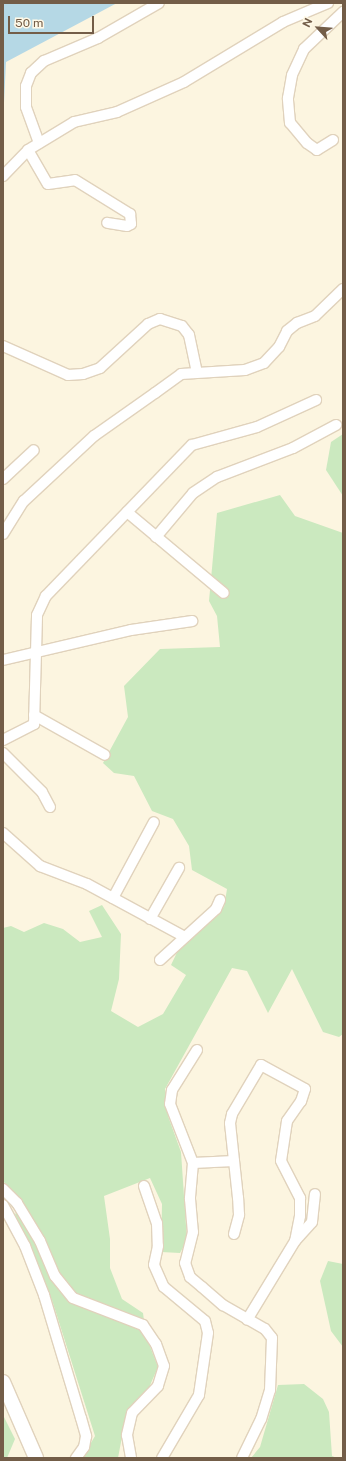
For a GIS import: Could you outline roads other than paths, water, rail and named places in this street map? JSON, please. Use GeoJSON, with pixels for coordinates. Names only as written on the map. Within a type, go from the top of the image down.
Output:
{"type":"FeatureCollection","features":[{"type":"Feature","properties":{"kind":"main road"},"geometry":{"type":"LineString","coordinates":[[3,1382],[36,1458]]}},
{"type":"Feature","properties":{"kind":"street"},"geometry":{"type":"LineString","coordinates":[[38,143],[26,107],[26,86],[31,73],[44,61],[98,38],[159,3]]}},
{"type":"Feature","properties":{"kind":"street"},"geometry":{"type":"LineString","coordinates":[[3,176],[28,150],[74,122],[117,112],[184,82],[283,22],[328,3]]}},
{"type":"Feature","properties":{"kind":"street"},"geometry":{"type":"LineString","coordinates":[[333,140],[317,150],[306,143],[290,123],[288,98],[292,75],[304,49],[343,12]]}},
{"type":"Feature","properties":{"kind":"street"},"geometry":{"type":"LineString","coordinates":[[28,150],[48,184],[75,180],[130,214],[131,224],[127,226],[107,223]]}},
{"type":"Feature","properties":{"kind":"street"},"geometry":{"type":"LineString","coordinates":[[3,534],[24,500],[94,436],[181,374],[245,370],[264,363],[279,347],[287,331],[297,323],[315,316],[343,289]]}},
{"type":"Feature","properties":{"kind":"street"},"geometry":{"type":"LineString","coordinates":[[3,346],[68,375],[83,374],[100,368],[148,324],[160,319],[182,326],[189,335],[197,372]]}},
{"type":"Feature","properties":{"kind":"street"},"geometry":{"type":"LineString","coordinates":[[3,740],[34,724],[34,653],[37,615],[46,596],[192,445],[257,427],[316,400]]}},
{"type":"Feature","properties":{"kind":"street"},"geometry":{"type":"LineString","coordinates":[[156,537],[193,493],[217,477],[293,448],[336,425]]}},
{"type":"Feature","properties":{"kind":"street"},"geometry":{"type":"LineString","coordinates":[[3,479],[34,450]]}},
{"type":"Feature","properties":{"kind":"street"},"geometry":{"type":"LineString","coordinates":[[127,512],[224,593]]}},
{"type":"Feature","properties":{"kind":"street"},"geometry":{"type":"LineString","coordinates":[[3,660],[131,630],[192,621]]}},
{"type":"Feature","properties":{"kind":"street"},"geometry":{"type":"LineString","coordinates":[[34,715],[104,756]]}},
{"type":"Feature","properties":{"kind":"street"},"geometry":{"type":"LineString","coordinates":[[3,753],[42,792],[50,807]]}},
{"type":"Feature","properties":{"kind":"street"},"geometry":{"type":"LineString","coordinates":[[113,898],[154,822]]}},
{"type":"Feature","properties":{"kind":"street"},"geometry":{"type":"LineString","coordinates":[[3,833],[40,866],[113,898],[185,937]]}},
{"type":"Feature","properties":{"kind":"street"},"geometry":{"type":"LineString","coordinates":[[150,919],[179,868]]}},
{"type":"Feature","properties":{"kind":"street"},"geometry":{"type":"LineString","coordinates":[[160,960],[216,909],[220,900]]}},
{"type":"Feature","properties":{"kind":"street"},"geometry":{"type":"LineString","coordinates":[[197,1050],[172,1090],[170,1104],[193,1163],[190,1199],[193,1232],[185,1263],[187,1270],[202,1287],[247,1320],[265,1329],[272,1338],[270,1390],[250,1448],[242,1458]]}},
{"type":"Feature","properties":{"kind":"street"},"geometry":{"type":"LineString","coordinates":[[234,1234],[239,1215],[230,1123],[232,1114],[261,1065],[305,1089],[301,1102],[286,1121],[280,1161],[300,1198],[295,1241]]}},
{"type":"Feature","properties":{"kind":"street"},"geometry":{"type":"LineString","coordinates":[[193,1163],[234,1161]]}},
{"type":"Feature","properties":{"kind":"street"},"geometry":{"type":"LineString","coordinates":[[144,1186],[157,1223],[158,1246],[154,1265],[157,1272],[164,1287],[205,1320],[208,1333],[199,1395],[162,1458]]}},
{"type":"Feature","properties":{"kind":"street"},"geometry":{"type":"LineString","coordinates":[[3,1189],[17,1203],[40,1241],[55,1276],[73,1298],[143,1325],[156,1344],[164,1366],[158,1386],[132,1412],[127,1434],[131,1458]]}},
{"type":"Feature","properties":{"kind":"street"},"geometry":{"type":"LineString","coordinates":[[247,1320],[295,1241],[312,1222],[315,1194]]}},
{"type":"Feature","properties":{"kind":"street"},"geometry":{"type":"LineString","coordinates":[[3,1205],[25,1246],[44,1295],[81,1418],[86,1436],[84,1447],[76,1458]]}},
{"type":"Feature","properties":{"kind":"water"},"geometry":{"type":"Polygon","coordinates":[[[3,3],[117,3],[6,62],[3,123],[3,3]]]}}]}
